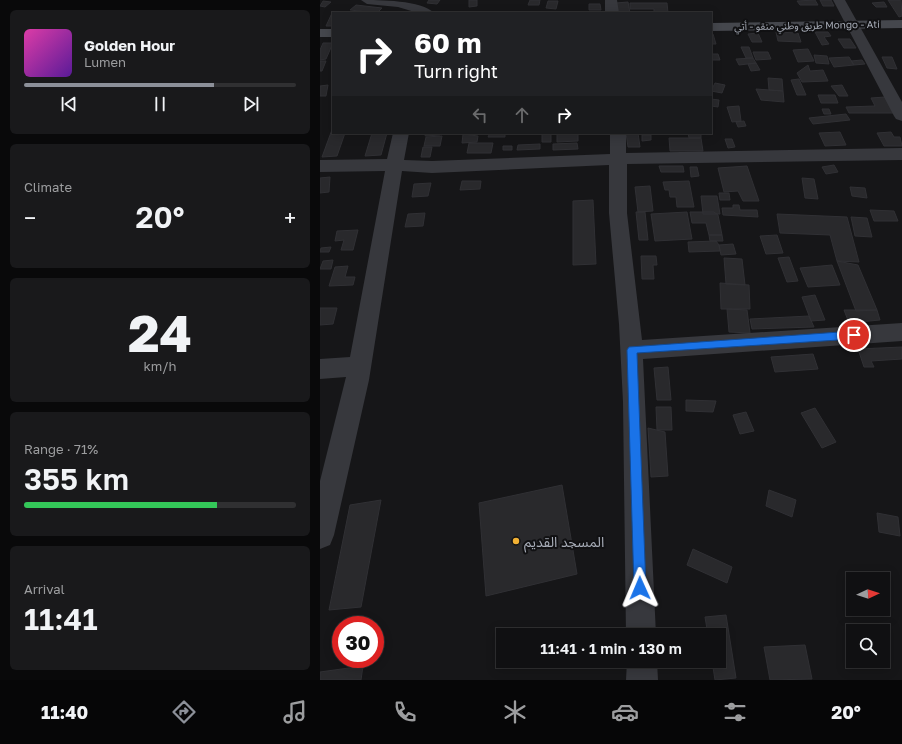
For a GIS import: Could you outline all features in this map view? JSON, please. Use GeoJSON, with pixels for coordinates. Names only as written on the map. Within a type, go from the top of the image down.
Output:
{"type":"FeatureCollection","features":[{"type":"Feature","properties":{"kind":"main road","name":"طريق وطني منقو - أتي Mongo - Ati"},"geometry":{"type":"LineString","coordinates":[[712,27],[902,24]]}},
{"type":"Feature","properties":{"kind":"main road"},"geometry":{"type":"LineString","coordinates":[[320,33],[332,33]]}},
{"type":"Feature","properties":{"kind":"street"},"geometry":{"type":"LineString","coordinates":[[367,0],[404,5],[422,9],[426,12]]}},
{"type":"Feature","properties":{"kind":"street"},"geometry":{"type":"LineString","coordinates":[[611,0],[612,12]]}},
{"type":"Feature","properties":{"kind":"street"},"geometry":{"type":"LineString","coordinates":[[839,0],[902,116]]}},
{"type":"Feature","properties":{"kind":"street"},"geometry":{"type":"LineString","coordinates":[[320,535],[359,366],[401,134]]}},
{"type":"Feature","properties":{"kind":"street"},"geometry":{"type":"LineString","coordinates":[[618,134],[618,213],[632,350],[641,628]]}},
{"type":"Feature","properties":{"kind":"street"},"geometry":{"type":"LineString","coordinates":[[320,166],[395,165],[432,167],[619,159],[902,154]]}},
{"type":"Feature","properties":{"kind":"street"},"geometry":{"type":"LineString","coordinates":[[632,350],[902,332]]}},
{"type":"Feature","properties":{"kind":"street"},"geometry":{"type":"LineString","coordinates":[[320,369],[359,366]]}},
{"type":"Feature","properties":{"kind":"street"},"geometry":{"type":"LineString","coordinates":[[642,668],[642,680]]}},
{"type":"Feature","properties":{"kind":"building"},"geometry":{"type":"Polygon","coordinates":[[[429,0],[440,0],[437,4],[427,3],[429,0]]]}},
{"type":"Feature","properties":{"kind":"building"},"geometry":{"type":"Polygon","coordinates":[[[469,0],[477,0],[477,6],[469,7],[469,0]]]}},
{"type":"Feature","properties":{"kind":"building"},"geometry":{"type":"Polygon","coordinates":[[[530,0],[540,0],[539,5],[528,5],[530,0]]]}},
{"type":"Feature","properties":{"kind":"building"},"geometry":{"type":"Polygon","coordinates":[[[815,0],[818,5],[800,5],[797,1],[815,0]]]}},
{"type":"Feature","properties":{"kind":"building"},"geometry":{"type":"Polygon","coordinates":[[[820,0],[831,0],[834,6],[823,6],[820,0]]]}},
{"type":"Feature","properties":{"kind":"building"},"geometry":{"type":"Polygon","coordinates":[[[888,0],[901,0],[902,16],[899,17],[888,0]]]}},
{"type":"Feature","properties":{"kind":"building"},"geometry":{"type":"Polygon","coordinates":[[[323,1],[331,2],[325,7],[320,6],[323,1]]]}},
{"type":"Feature","properties":{"kind":"building"},"geometry":{"type":"Polygon","coordinates":[[[548,1],[558,1],[556,9],[546,8],[548,1]]]}},
{"type":"Feature","properties":{"kind":"building"},"geometry":{"type":"Polygon","coordinates":[[[628,2],[630,12],[617,12],[616,3],[628,2]]]}},
{"type":"Feature","properties":{"kind":"building"},"geometry":{"type":"Polygon","coordinates":[[[884,2],[887,7],[876,7],[872,3],[884,2]]]}},
{"type":"Feature","properties":{"kind":"building"},"geometry":{"type":"Polygon","coordinates":[[[630,3],[667,3],[668,12],[654,12],[654,9],[630,9],[630,3]]]}},
{"type":"Feature","properties":{"kind":"building"},"geometry":{"type":"Polygon","coordinates":[[[589,4],[600,4],[601,10],[589,10],[589,4]]]}},
{"type":"Feature","properties":{"kind":"building"},"geometry":{"type":"Polygon","coordinates":[[[356,5],[382,8],[378,12],[350,10],[356,5]]]}},
{"type":"Feature","properties":{"kind":"building"},"geometry":{"type":"Polygon","coordinates":[[[332,13],[332,26],[326,26],[332,13]]]}},
{"type":"Feature","properties":{"kind":"building"},"geometry":{"type":"Polygon","coordinates":[[[776,32],[798,33],[801,42],[778,41],[776,32]]]}},
{"type":"Feature","properties":{"kind":"building"},"geometry":{"type":"Polygon","coordinates":[[[815,32],[828,32],[831,36],[824,37],[829,44],[822,45],[815,32]]]}},
{"type":"Feature","properties":{"kind":"building"},"geometry":{"type":"Polygon","coordinates":[[[758,33],[762,42],[752,42],[748,34],[758,33]]]}},
{"type":"Feature","properties":{"kind":"building"},"geometry":{"type":"Polygon","coordinates":[[[712,34],[713,34],[716,44],[712,44],[712,34]]]}},
{"type":"Feature","properties":{"kind":"building"},"geometry":{"type":"Polygon","coordinates":[[[838,39],[850,39],[856,48],[844,48],[838,39]]]}},
{"type":"Feature","properties":{"kind":"building"},"geometry":{"type":"Polygon","coordinates":[[[323,43],[332,43],[326,59],[320,60],[320,50],[323,43]]]}},
{"type":"Feature","properties":{"kind":"building"},"geometry":{"type":"Polygon","coordinates":[[[741,47],[749,47],[753,58],[746,58],[741,47]]]}},
{"type":"Feature","properties":{"kind":"building"},"geometry":{"type":"Polygon","coordinates":[[[808,49],[814,61],[798,62],[793,50],[808,49]]]}},
{"type":"Feature","properties":{"kind":"building"},"geometry":{"type":"Polygon","coordinates":[[[753,52],[768,52],[771,59],[756,60],[753,52]]]}},
{"type":"Feature","properties":{"kind":"building"},"geometry":{"type":"Polygon","coordinates":[[[712,54],[718,54],[720,60],[712,60],[712,54]]]}},
{"type":"Feature","properties":{"kind":"building"},"geometry":{"type":"Polygon","coordinates":[[[814,55],[827,56],[829,64],[816,63],[814,55]]]}},
{"type":"Feature","properties":{"kind":"building"},"geometry":{"type":"Polygon","coordinates":[[[849,57],[854,65],[834,67],[829,58],[849,57]]]}},
{"type":"Feature","properties":{"kind":"building"},"geometry":{"type":"Polygon","coordinates":[[[882,57],[892,57],[897,69],[887,68],[882,57]]]}},
{"type":"Feature","properties":{"kind":"building"},"geometry":{"type":"Polygon","coordinates":[[[753,58],[756,63],[739,65],[736,59],[753,58]]]}},
{"type":"Feature","properties":{"kind":"building"},"geometry":{"type":"Polygon","coordinates":[[[862,60],[865,64],[854,65],[851,61],[862,60]]]}},
{"type":"Feature","properties":{"kind":"building"},"geometry":{"type":"Polygon","coordinates":[[[320,61],[326,61],[322,71],[320,71],[320,61]]]}},
{"type":"Feature","properties":{"kind":"building"},"geometry":{"type":"Polygon","coordinates":[[[756,63],[760,70],[751,71],[748,64],[756,63]]]}},
{"type":"Feature","properties":{"kind":"building"},"geometry":{"type":"Polygon","coordinates":[[[808,65],[810,71],[823,70],[828,81],[802,82],[797,73],[808,65]]]}},
{"type":"Feature","properties":{"kind":"building"},"geometry":{"type":"Polygon","coordinates":[[[768,78],[782,79],[783,91],[769,90],[768,78]]]}},
{"type":"Feature","properties":{"kind":"building"},"geometry":{"type":"Polygon","coordinates":[[[799,79],[806,95],[797,95],[791,80],[799,79]]]}},
{"type":"Feature","properties":{"kind":"building"},"geometry":{"type":"Polygon","coordinates":[[[715,83],[725,85],[722,93],[712,91],[715,83]]]}},
{"type":"Feature","properties":{"kind":"building"},"geometry":{"type":"Polygon","coordinates":[[[328,85],[326,96],[320,96],[320,86],[328,85]]]}},
{"type":"Feature","properties":{"kind":"building"},"geometry":{"type":"Polygon","coordinates":[[[842,85],[848,96],[839,96],[831,86],[842,85]]]}},
{"type":"Feature","properties":{"kind":"building"},"geometry":{"type":"Polygon","coordinates":[[[756,89],[783,91],[784,102],[761,100],[756,89]]]}},
{"type":"Feature","properties":{"kind":"building"},"geometry":{"type":"Polygon","coordinates":[[[818,95],[835,95],[838,103],[821,103],[818,95]]]}},
{"type":"Feature","properties":{"kind":"building"},"geometry":{"type":"Polygon","coordinates":[[[885,97],[893,113],[849,113],[846,107],[875,106],[871,98],[885,97]]]}},
{"type":"Feature","properties":{"kind":"building"},"geometry":{"type":"Polygon","coordinates":[[[712,99],[719,100],[718,107],[712,106],[712,99]]]}},
{"type":"Feature","properties":{"kind":"building"},"geometry":{"type":"Polygon","coordinates":[[[739,106],[741,121],[732,122],[727,107],[739,106]]]}},
{"type":"Feature","properties":{"kind":"building"},"geometry":{"type":"Polygon","coordinates":[[[822,109],[829,109],[831,114],[824,114],[822,109]]]}},
{"type":"Feature","properties":{"kind":"building"},"geometry":{"type":"Polygon","coordinates":[[[846,114],[850,120],[813,124],[809,118],[846,114]]]}},
{"type":"Feature","properties":{"kind":"building"},"geometry":{"type":"Polygon","coordinates":[[[744,121],[746,126],[738,127],[736,122],[744,121]]]}},
{"type":"Feature","properties":{"kind":"building"},"geometry":{"type":"Polygon","coordinates":[[[332,130],[332,134],[345,134],[337,156],[322,157],[332,130]]]}},
{"type":"Feature","properties":{"kind":"building"},"geometry":{"type":"Polygon","coordinates":[[[840,132],[846,145],[825,146],[819,133],[840,132]]]}},
{"type":"Feature","properties":{"kind":"building"},"geometry":{"type":"Polygon","coordinates":[[[891,132],[894,137],[900,137],[902,146],[884,146],[877,133],[891,132]]]}},
{"type":"Feature","properties":{"kind":"building"},"geometry":{"type":"Polygon","coordinates":[[[372,134],[387,134],[381,155],[365,156],[372,134]]]}},
{"type":"Feature","properties":{"kind":"building"},"geometry":{"type":"Polygon","coordinates":[[[426,134],[440,134],[440,135],[425,136],[426,134]]]}},
{"type":"Feature","properties":{"kind":"building"},"geometry":{"type":"Polygon","coordinates":[[[463,134],[478,136],[477,142],[462,143],[463,134]]]}},
{"type":"Feature","properties":{"kind":"building"},"geometry":{"type":"Polygon","coordinates":[[[490,134],[505,134],[505,137],[488,137],[490,134]]]}},
{"type":"Feature","properties":{"kind":"building"},"geometry":{"type":"Polygon","coordinates":[[[542,134],[551,134],[551,142],[542,142],[542,134]]]}},
{"type":"Feature","properties":{"kind":"building"},"geometry":{"type":"Polygon","coordinates":[[[557,134],[578,134],[578,141],[557,142],[557,134]]]}},
{"type":"Feature","properties":{"kind":"building"},"geometry":{"type":"Polygon","coordinates":[[[626,134],[638,134],[640,147],[628,147],[626,134]]]}},
{"type":"Feature","properties":{"kind":"building"},"geometry":{"type":"Polygon","coordinates":[[[688,134],[701,134],[701,138],[689,138],[688,134]]]}},
{"type":"Feature","properties":{"kind":"building"},"geometry":{"type":"Polygon","coordinates":[[[642,135],[651,135],[651,140],[642,141],[642,135]]]}},
{"type":"Feature","properties":{"kind":"building"},"geometry":{"type":"Polygon","coordinates":[[[442,136],[440,146],[424,146],[426,137],[442,136]]]}},
{"type":"Feature","properties":{"kind":"building"},"geometry":{"type":"Polygon","coordinates":[[[669,138],[701,138],[703,151],[670,151],[669,138]]]}},
{"type":"Feature","properties":{"kind":"building"},"geometry":{"type":"Polygon","coordinates":[[[725,139],[732,139],[735,147],[728,148],[725,139]]]}},
{"type":"Feature","properties":{"kind":"building"},"geometry":{"type":"Polygon","coordinates":[[[469,143],[493,143],[491,153],[467,153],[469,143]]]}},
{"type":"Feature","properties":{"kind":"building"},"geometry":{"type":"Polygon","coordinates":[[[577,143],[578,149],[553,150],[553,144],[577,143]]]}},
{"type":"Feature","properties":{"kind":"building"},"geometry":{"type":"Polygon","coordinates":[[[540,144],[540,149],[517,150],[518,145],[540,144]]]}},
{"type":"Feature","properties":{"kind":"building"},"geometry":{"type":"Polygon","coordinates":[[[503,146],[512,146],[512,150],[503,150],[503,146]]]}},
{"type":"Feature","properties":{"kind":"building"},"geometry":{"type":"Polygon","coordinates":[[[423,147],[432,147],[430,157],[421,157],[423,147]]]}},
{"type":"Feature","properties":{"kind":"building"},"geometry":{"type":"Polygon","coordinates":[[[834,165],[838,172],[826,174],[822,167],[834,165]]]}},
{"type":"Feature","properties":{"kind":"building"},"geometry":{"type":"Polygon","coordinates":[[[659,166],[683,166],[684,172],[661,172],[659,166]]]}},
{"type":"Feature","properties":{"kind":"building"},"geometry":{"type":"Polygon","coordinates":[[[747,166],[759,201],[743,201],[738,191],[724,192],[718,168],[747,166]]]}},
{"type":"Feature","properties":{"kind":"building"},"geometry":{"type":"Polygon","coordinates":[[[690,167],[697,167],[699,176],[691,177],[690,167]]]}},
{"type":"Feature","properties":{"kind":"building"},"geometry":{"type":"Polygon","coordinates":[[[330,177],[329,192],[320,193],[320,178],[330,177]]]}},
{"type":"Feature","properties":{"kind":"building"},"geometry":{"type":"Polygon","coordinates":[[[802,178],[814,179],[818,199],[805,198],[802,178]]]}},
{"type":"Feature","properties":{"kind":"building"},"geometry":{"type":"Polygon","coordinates":[[[462,181],[481,181],[480,189],[460,190],[462,181]]]}},
{"type":"Feature","properties":{"kind":"building"},"geometry":{"type":"Polygon","coordinates":[[[689,181],[694,207],[677,207],[676,197],[670,197],[669,190],[665,190],[663,182],[689,181]]]}},
{"type":"Feature","properties":{"kind":"building"},"geometry":{"type":"Polygon","coordinates":[[[431,183],[428,196],[412,197],[414,184],[431,183]]]}},
{"type":"Feature","properties":{"kind":"building"},"geometry":{"type":"Polygon","coordinates":[[[650,186],[653,211],[638,212],[635,187],[650,186]]]}},
{"type":"Feature","properties":{"kind":"building"},"geometry":{"type":"Polygon","coordinates":[[[850,187],[865,188],[867,198],[852,196],[850,187]]]}},
{"type":"Feature","properties":{"kind":"building"},"geometry":{"type":"Polygon","coordinates":[[[719,193],[729,193],[730,200],[720,200],[719,193]]]}},
{"type":"Feature","properties":{"kind":"building"},"geometry":{"type":"Polygon","coordinates":[[[701,196],[717,196],[720,214],[703,214],[701,196]]]}},
{"type":"Feature","properties":{"kind":"building"},"geometry":{"type":"Polygon","coordinates":[[[593,200],[596,264],[573,265],[573,201],[593,200]]]}},
{"type":"Feature","properties":{"kind":"building"},"geometry":{"type":"Polygon","coordinates":[[[733,205],[739,205],[740,210],[757,210],[758,217],[723,215],[722,208],[733,208],[733,205]]]}},
{"type":"Feature","properties":{"kind":"building"},"geometry":{"type":"Polygon","coordinates":[[[870,210],[894,211],[898,221],[874,221],[870,210]]]}},
{"type":"Feature","properties":{"kind":"building"},"geometry":{"type":"Polygon","coordinates":[[[636,212],[645,212],[648,240],[639,240],[636,212]]]}},
{"type":"Feature","properties":{"kind":"building"},"geometry":{"type":"Polygon","coordinates":[[[687,212],[692,239],[655,241],[651,214],[687,212]]]}},
{"type":"Feature","properties":{"kind":"building"},"geometry":{"type":"Polygon","coordinates":[[[690,212],[714,212],[718,215],[722,235],[709,235],[706,223],[692,223],[690,212]]]}},
{"type":"Feature","properties":{"kind":"building"},"geometry":{"type":"Polygon","coordinates":[[[425,213],[423,226],[405,227],[408,214],[425,213]]]}},
{"type":"Feature","properties":{"kind":"building"},"geometry":{"type":"Polygon","coordinates":[[[777,214],[847,217],[859,262],[837,261],[830,235],[780,233],[777,214]]]}},
{"type":"Feature","properties":{"kind":"building"},"geometry":{"type":"Polygon","coordinates":[[[851,217],[867,218],[872,237],[855,236],[851,217]]]}},
{"type":"Feature","properties":{"kind":"building"},"geometry":{"type":"Polygon","coordinates":[[[358,230],[353,250],[341,250],[344,240],[335,241],[337,231],[358,230]]]}},
{"type":"Feature","properties":{"kind":"building"},"geometry":{"type":"Polygon","coordinates":[[[709,235],[722,235],[723,241],[710,241],[709,235]]]}},
{"type":"Feature","properties":{"kind":"building"},"geometry":{"type":"Polygon","coordinates":[[[777,235],[783,253],[766,254],[760,236],[777,235]]]}},
{"type":"Feature","properties":{"kind":"building"},"geometry":{"type":"Polygon","coordinates":[[[716,241],[719,245],[720,251],[689,252],[688,242],[716,241]]]}},
{"type":"Feature","properties":{"kind":"building"},"geometry":{"type":"Polygon","coordinates":[[[733,244],[736,254],[721,255],[719,245],[733,244]]]}},
{"type":"Feature","properties":{"kind":"building"},"geometry":{"type":"Polygon","coordinates":[[[331,247],[329,252],[320,252],[321,248],[331,247]]]}},
{"type":"Feature","properties":{"kind":"building"},"geometry":{"type":"Polygon","coordinates":[[[641,256],[656,256],[657,265],[653,265],[654,279],[642,279],[641,256]]]}},
{"type":"Feature","properties":{"kind":"building"},"geometry":{"type":"Polygon","coordinates":[[[789,257],[798,281],[787,282],[778,258],[789,257]]]}},
{"type":"Feature","properties":{"kind":"building"},"geometry":{"type":"Polygon","coordinates":[[[724,258],[742,259],[745,285],[726,284],[724,258]]]}},
{"type":"Feature","properties":{"kind":"building"},"geometry":{"type":"Polygon","coordinates":[[[333,260],[331,269],[320,269],[323,261],[333,260]]]}},
{"type":"Feature","properties":{"kind":"building"},"geometry":{"type":"Polygon","coordinates":[[[837,261],[858,265],[877,310],[856,311],[837,261]]]}},
{"type":"Feature","properties":{"kind":"building"},"geometry":{"type":"Polygon","coordinates":[[[832,265],[840,285],[808,287],[800,268],[832,265]]]}},
{"type":"Feature","properties":{"kind":"building"},"geometry":{"type":"Polygon","coordinates":[[[348,266],[345,277],[355,277],[353,285],[329,286],[335,267],[348,266]]]}},
{"type":"Feature","properties":{"kind":"building"},"geometry":{"type":"Polygon","coordinates":[[[720,283],[749,285],[750,309],[721,309],[720,283]]]}},
{"type":"Feature","properties":{"kind":"building"},"geometry":{"type":"Polygon","coordinates":[[[815,295],[825,320],[811,321],[802,297],[815,295]]]}},
{"type":"Feature","properties":{"kind":"building"},"geometry":{"type":"Polygon","coordinates":[[[320,308],[337,308],[333,324],[320,325],[320,308]]]}},
{"type":"Feature","properties":{"kind":"building"},"geometry":{"type":"Polygon","coordinates":[[[727,309],[747,310],[750,333],[729,332],[727,309]]]}},
{"type":"Feature","properties":{"kind":"building"},"geometry":{"type":"Polygon","coordinates":[[[844,310],[877,310],[880,320],[849,323],[844,310]]]}},
{"type":"Feature","properties":{"kind":"building"},"geometry":{"type":"Polygon","coordinates":[[[809,316],[814,327],[752,329],[750,319],[809,316]]]}},
{"type":"Feature","properties":{"kind":"building"},"geometry":{"type":"Polygon","coordinates":[[[902,347],[902,359],[871,361],[874,367],[864,367],[858,349],[902,347]]]}},
{"type":"Feature","properties":{"kind":"building"},"geometry":{"type":"Polygon","coordinates":[[[813,354],[818,369],[775,372],[771,357],[813,354]]]}},
{"type":"Feature","properties":{"kind":"building"},"geometry":{"type":"Polygon","coordinates":[[[668,367],[671,400],[657,400],[654,368],[668,367]]]}},
{"type":"Feature","properties":{"kind":"building"},"geometry":{"type":"Polygon","coordinates":[[[686,400],[716,401],[713,412],[686,411],[686,400]]]}},
{"type":"Feature","properties":{"kind":"building"},"geometry":{"type":"Polygon","coordinates":[[[656,407],[671,407],[672,430],[657,430],[656,407]]]}},
{"type":"Feature","properties":{"kind":"building"},"geometry":{"type":"Polygon","coordinates":[[[815,408],[836,442],[822,448],[801,413],[815,408]]]}},
{"type":"Feature","properties":{"kind":"building"},"geometry":{"type":"Polygon","coordinates":[[[746,412],[754,431],[740,434],[733,415],[746,412]]]}},
{"type":"Feature","properties":{"kind":"building"},"geometry":{"type":"Polygon","coordinates":[[[648,428],[665,432],[668,476],[651,477],[648,428]]]}},
{"type":"Feature","properties":{"kind":"building"},"geometry":{"type":"Polygon","coordinates":[[[562,485],[577,574],[486,596],[479,503],[562,485]]]}},
{"type":"Feature","properties":{"kind":"building"},"geometry":{"type":"Polygon","coordinates":[[[769,490],[796,500],[792,517],[766,506],[769,490]]]}},
{"type":"Feature","properties":{"kind":"building"},"geometry":{"type":"Polygon","coordinates":[[[381,500],[361,607],[329,610],[350,505],[381,500]]]}},
{"type":"Feature","properties":{"kind":"building"},"geometry":{"type":"Polygon","coordinates":[[[877,513],[898,517],[900,536],[879,532],[877,513]]]}},
{"type":"Feature","properties":{"kind":"building"},"geometry":{"type":"Polygon","coordinates":[[[693,549],[732,567],[727,583],[687,565],[693,549]]]}},
{"type":"Feature","properties":{"kind":"building"},"geometry":{"type":"Polygon","coordinates":[[[726,615],[736,678],[715,680],[713,668],[726,668],[726,628],[707,628],[705,617],[726,615]]]}},
{"type":"Feature","properties":{"kind":"building"},"geometry":{"type":"Polygon","coordinates":[[[805,645],[812,679],[770,680],[764,647],[805,645]]]}},
{"type":"Feature","properties":{"kind":"building"},"geometry":{"type":"Polygon","coordinates":[[[349,668],[363,668],[361,680],[320,680],[320,672],[349,668]]]}},
{"type":"Feature","properties":{"kind":"place","name":"المسجد القديم"},"geometry":{"type":"Point","coordinates":[516,541]}},
{"type":"Feature","properties":{"kind":"route"},"geometry":{"type":"LineString","coordinates":[[640,588],[632,350],[854,335]]}}]}
